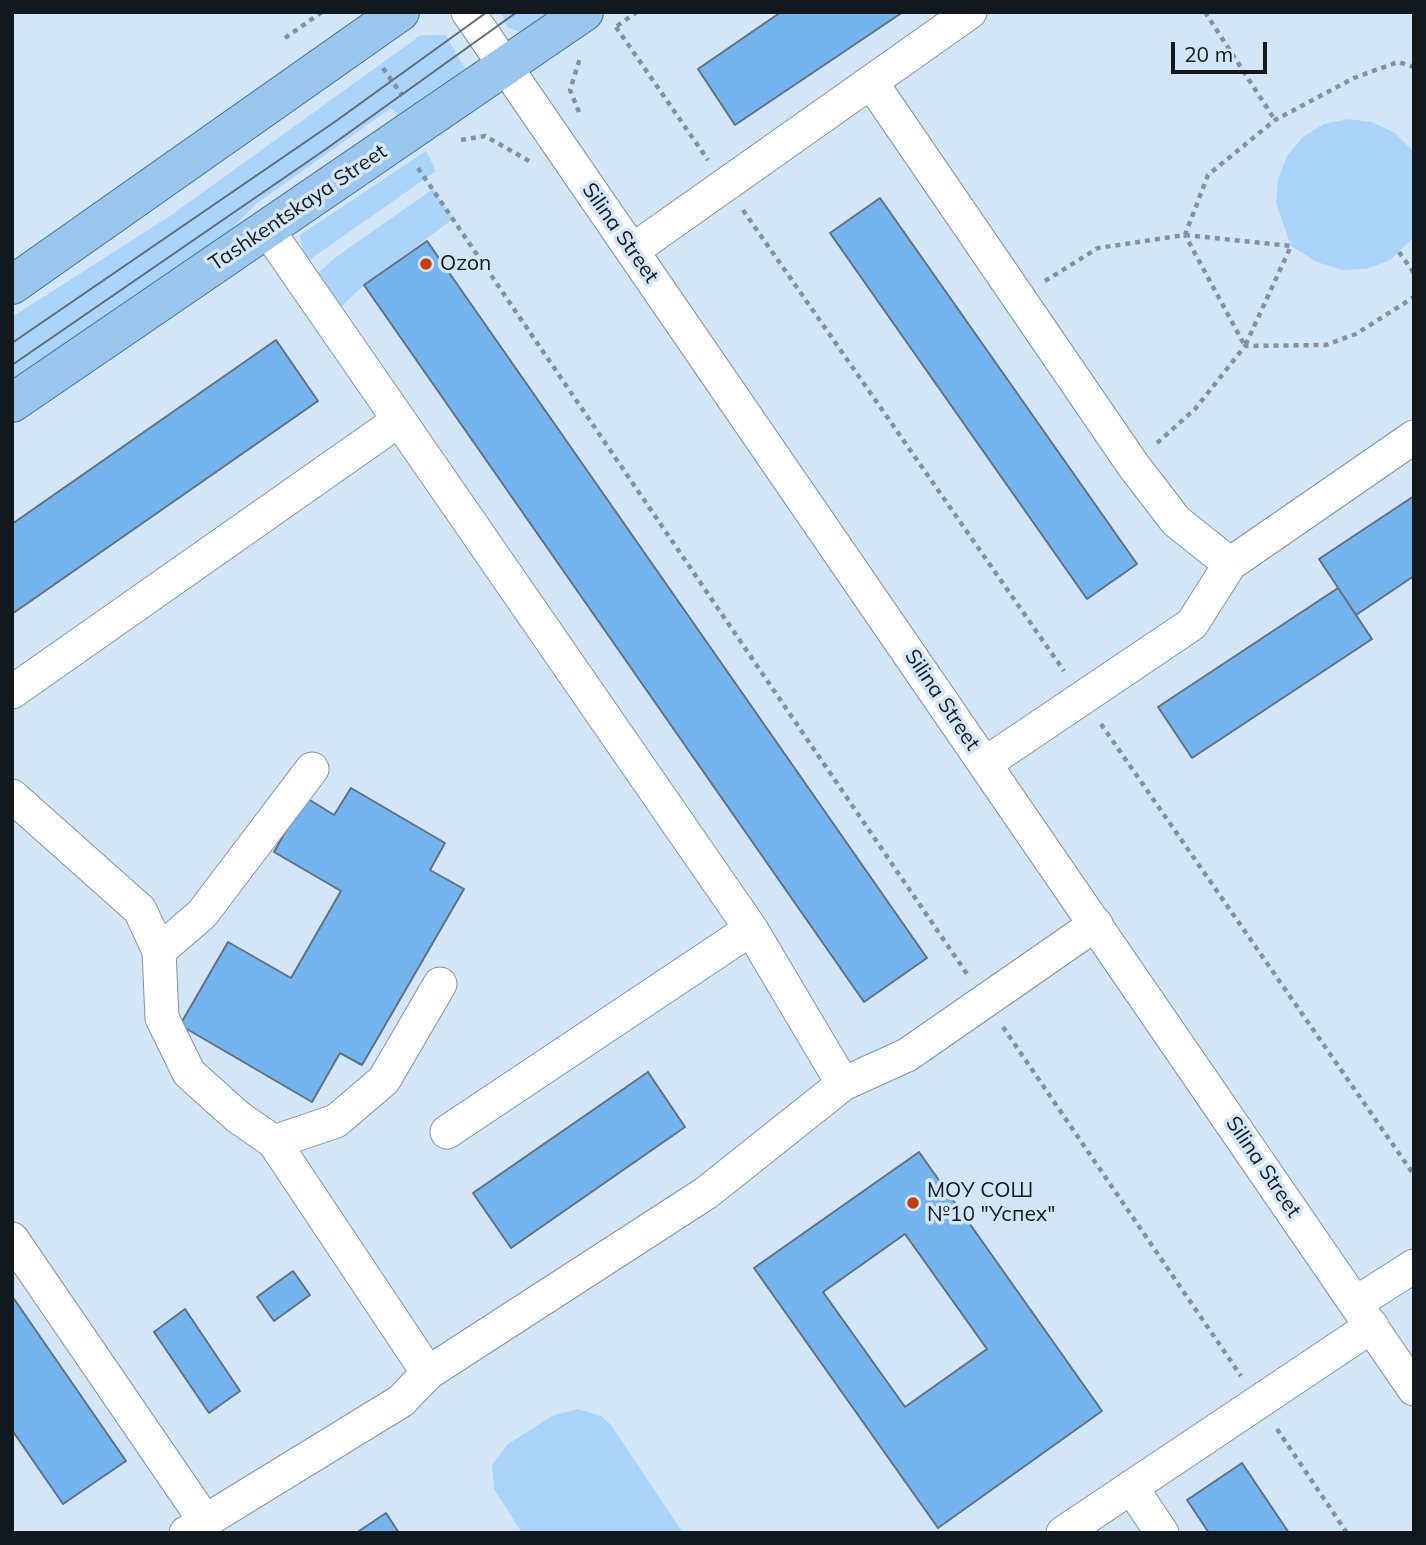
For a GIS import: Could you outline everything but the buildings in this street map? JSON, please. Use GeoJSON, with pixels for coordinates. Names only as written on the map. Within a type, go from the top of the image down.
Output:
{"type":"FeatureCollection","features":[{"type":"Feature","properties":{"kind":"main road"},"geometry":{"type":"LineString","coordinates":[[12,285],[400,12]]}},
{"type":"Feature","properties":{"kind":"main road","name":"Tashkentskaya Street"},"geometry":{"type":"LineString","coordinates":[[12,403],[507,66],[600,19]]}},
{"type":"Feature","properties":{"kind":"street","name":"Silina Street"},"geometry":{"type":"LineString","coordinates":[[468,12],[1414,1389]]}},
{"type":"Feature","properties":{"kind":"street"},"geometry":{"type":"LineString","coordinates":[[633,250],[970,12]]}},
{"type":"Feature","properties":{"kind":"street"},"geometry":{"type":"LineString","coordinates":[[871,82],[1133,465],[1176,522],[1230,564]]}},
{"type":"Feature","properties":{"kind":"street"},"geometry":{"type":"LineString","coordinates":[[267,229],[751,929],[843,1084]]}},
{"type":"Feature","properties":{"kind":"street"},"geometry":{"type":"LineString","coordinates":[[12,692],[398,421]]}},
{"type":"Feature","properties":{"kind":"street"},"geometry":{"type":"LineString","coordinates":[[986,763],[1192,624],[1230,564],[1414,436]]}},
{"type":"Feature","properties":{"kind":"street"},"geometry":{"type":"LineString","coordinates":[[159,951],[202,914],[312,769]]}},
{"type":"Feature","properties":{"kind":"street"},"geometry":{"type":"LineString","coordinates":[[12,796],[140,910],[159,951],[162,1018],[188,1073],[238,1117],[274,1142],[428,1373]]}},
{"type":"Feature","properties":{"kind":"street"},"geometry":{"type":"LineString","coordinates":[[12,1239],[195,1527],[401,1401],[428,1373],[706,1193],[843,1084],[907,1055],[1096,924]]}},
{"type":"Feature","properties":{"kind":"street"},"geometry":{"type":"LineString","coordinates":[[447,1132],[751,929]]}},
{"type":"Feature","properties":{"kind":"street"},"geometry":{"type":"LineString","coordinates":[[274,1142],[336,1121],[384,1080],[440,984]]}},
{"type":"Feature","properties":{"kind":"street"},"geometry":{"type":"LineString","coordinates":[[1063,1533],[1258,1402],[1364,1315],[1414,1266]]}},
{"type":"Feature","properties":{"kind":"street"},"geometry":{"type":"LineString","coordinates":[[1131,1487],[1162,1533]]}},
{"type":"Feature","properties":{"kind":"path"},"geometry":{"type":"LineString","coordinates":[[285,38],[322,12]]}},
{"type":"Feature","properties":{"kind":"path"},"geometry":{"type":"LineString","coordinates":[[1205,12],[1275,120]]}},
{"type":"Feature","properties":{"kind":"path"},"geometry":{"type":"LineString","coordinates":[[600,19],[726,184],[1414,1175]]}},
{"type":"Feature","properties":{"kind":"path"},"geometry":{"type":"LineString","coordinates":[[363,38],[423,123]]}},
{"type":"Feature","properties":{"kind":"path"},"geometry":{"type":"LineString","coordinates":[[1245,346],[1185,235],[1208,175],[1275,120],[1354,78],[1398,62],[1414,67]]}},
{"type":"Feature","properties":{"kind":"path"},"geometry":{"type":"LineString","coordinates":[[413,160],[1347,1533]]}},
{"type":"Feature","properties":{"kind":"path"},"geometry":{"type":"LineString","coordinates":[[1020,297],[1098,248],[1185,235],[1292,246],[1245,346],[1195,409],[1133,465]]}},
{"type":"Feature","properties":{"kind":"path"},"geometry":{"type":"LineString","coordinates":[[1399,252],[1414,273]]}},
{"type":"Feature","properties":{"kind":"path"},"geometry":{"type":"LineString","coordinates":[[1245,346],[1326,345],[1356,334],[1414,297]]}},
{"type":"Feature","properties":{"kind":"shaded area"},"geometry":{"type":"Polygon","coordinates":[[[501,12],[561,12],[528,35],[507,27],[501,12]]]}},
{"type":"Feature","properties":{"kind":"shaded area"},"geometry":{"type":"Polygon","coordinates":[[[421,35],[446,35],[465,69],[452,89],[398,116],[391,108],[256,204],[197,264],[12,389],[12,317],[170,216],[421,35]]]}},
{"type":"Feature","properties":{"kind":"shaded area"},"geometry":{"type":"Polygon","coordinates":[[[1348,119],[1372,122],[1395,133],[1414,152],[1414,237],[1390,260],[1366,269],[1341,270],[1317,262],[1291,246],[1276,203],[1278,179],[1287,156],[1303,137],[1324,124],[1348,119]]]}},
{"type":"Feature","properties":{"kind":"shaded area"},"geometry":{"type":"Polygon","coordinates":[[[426,151],[436,171],[305,263],[300,235],[426,151]]]}},
{"type":"Feature","properties":{"kind":"shaded area"},"geometry":{"type":"Polygon","coordinates":[[[433,189],[453,219],[364,285],[328,319],[302,287],[336,257],[433,189]]]}},
{"type":"Feature","properties":{"kind":"shaded area"},"geometry":{"type":"Polygon","coordinates":[[[578,1409],[601,1416],[611,1425],[683,1533],[522,1533],[494,1489],[492,1465],[508,1444],[554,1415],[578,1409]]]}},
{"type":"Feature","properties":{"kind":"tram line"},"geometry":{"type":"LineString","coordinates":[[12,343],[336,121],[487,12]]}},
{"type":"Feature","properties":{"kind":"tram line"},"geometry":{"type":"LineString","coordinates":[[12,365],[326,149],[517,12]]}},
{"type":"Feature","properties":{"kind":"place","name":"Ozon"},"geometry":{"type":"Point","coordinates":[426,264]}},
{"type":"Feature","properties":{"kind":"place","name":"МОУ СОШ №10 \"Успех\""},"geometry":{"type":"Point","coordinates":[913,1203]}}]}
